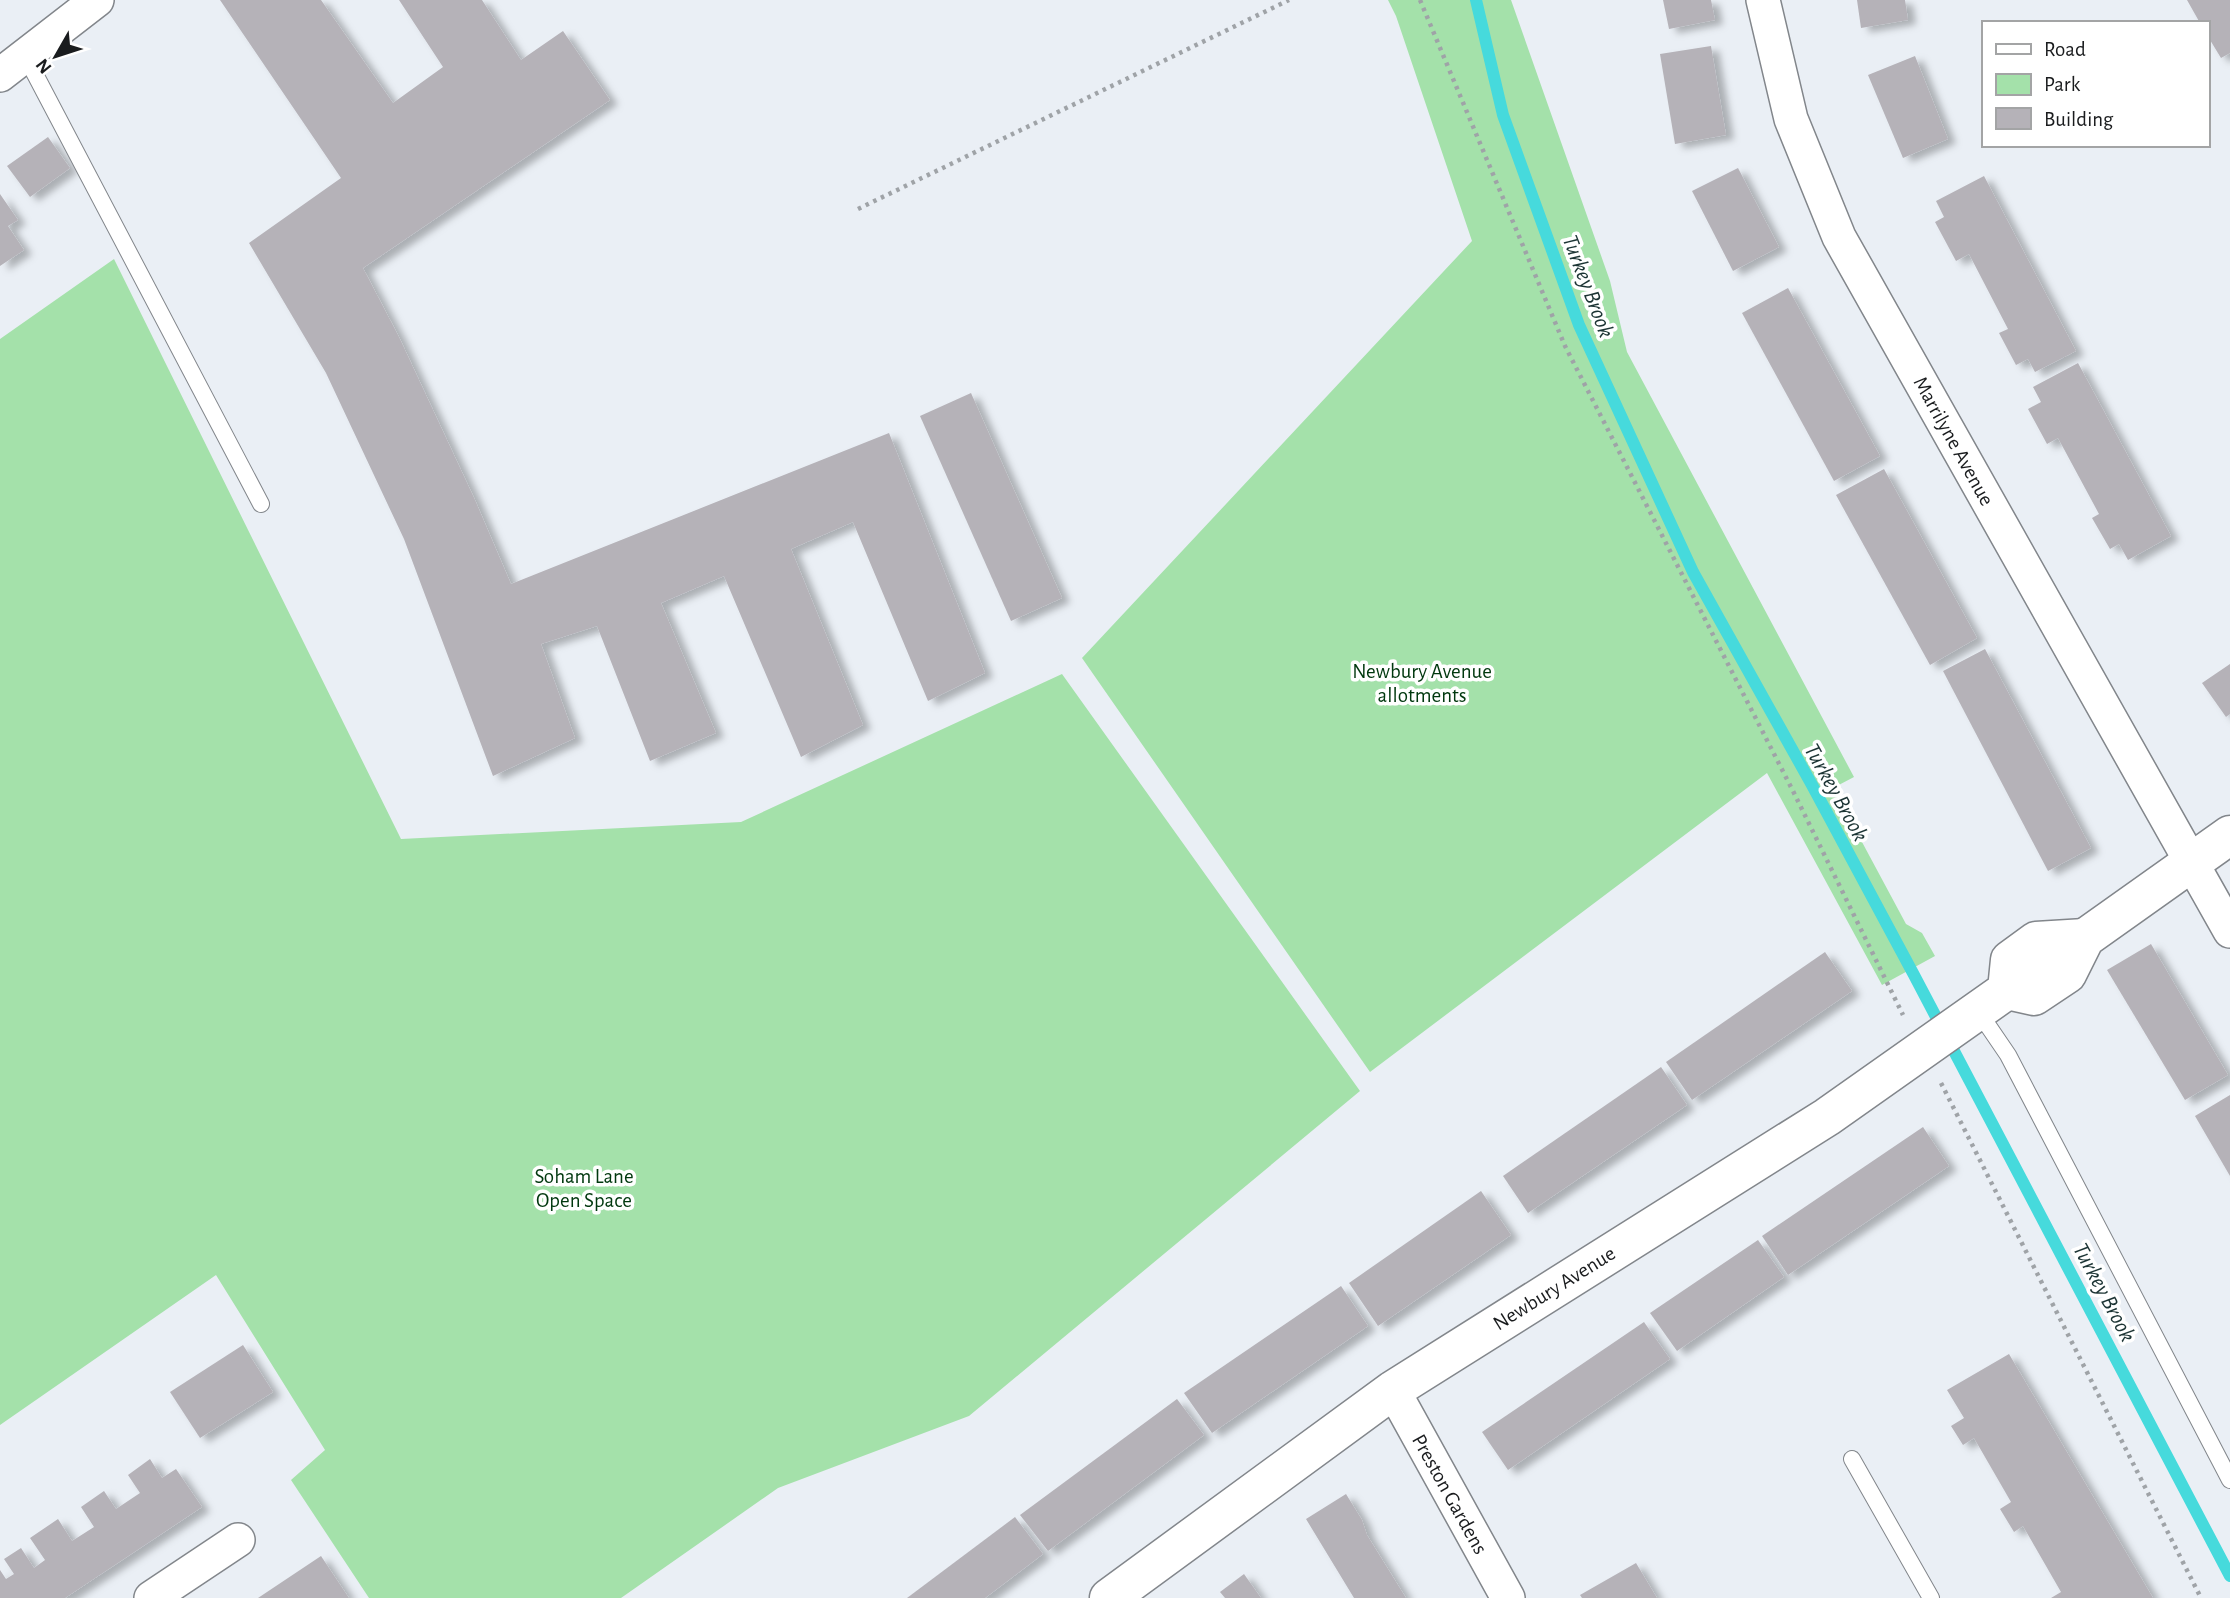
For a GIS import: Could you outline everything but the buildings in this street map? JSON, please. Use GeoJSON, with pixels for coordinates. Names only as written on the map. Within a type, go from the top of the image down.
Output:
{"type":"FeatureCollection","features":[{"type":"Feature","properties":{"kind":"street"},"geometry":{"type":"LineString","coordinates":[[13,66],[97,0]]}},
{"type":"Feature","properties":{"kind":"street","name":"Marrilyne Avenue"},"geometry":{"type":"LineString","coordinates":[[1763,0],[1791,119],[1839,237],[2230,931]]}},
{"type":"Feature","properties":{"kind":"street"},"geometry":{"type":"LineString","coordinates":[[1992,1000],[2010,960],[2036,941],[2085,938],[2230,835]]}},
{"type":"Feature","properties":{"kind":"street","name":"Newbury Avenue"},"geometry":{"type":"LineString","coordinates":[[1109,1598],[1393,1390],[1827,1117],[1992,1000]]}},
{"type":"Feature","properties":{"kind":"street","name":"Preston Gardens"},"geometry":{"type":"LineString","coordinates":[[1393,1390],[1508,1598]]}},
{"type":"Feature","properties":{"kind":"street"},"geometry":{"type":"LineString","coordinates":[[151,1598],[238,1540]]}},
{"type":"Feature","properties":{"kind":"lane"},"geometry":{"type":"LineString","coordinates":[[13,66],[261,504]]}},
{"type":"Feature","properties":{"kind":"lane"},"geometry":{"type":"LineString","coordinates":[[1992,1000],[2008,1055],[2230,1480]]}},
{"type":"Feature","properties":{"kind":"lane"},"geometry":{"type":"LineString","coordinates":[[1853,1459],[1931,1598]]}},
{"type":"Feature","properties":{"kind":"path"},"geometry":{"type":"LineString","coordinates":[[858,209],[1289,0]]}},
{"type":"Feature","properties":{"kind":"path"},"geometry":{"type":"LineString","coordinates":[[1420,0],[1565,346],[1793,791],[1902,1014],[1925,1045],[1940,1081],[2201,1598]]}},
{"type":"Feature","properties":{"kind":"green space","name":"Newbury Avenue allotments"},"geometry":{"type":"Polygon","coordinates":[[[1388,0],[1511,0],[1610,281],[1627,352],[1854,777],[1833,788],[1906,924],[1922,933],[1935,956],[1882,985],[1767,773],[1370,1072],[1082,658],[1472,241],[1396,16],[1388,0]]]}},
{"type":"Feature","properties":{"kind":"green space","name":"Soham Lane Open Space"},"geometry":{"type":"Polygon","coordinates":[[[114,259],[401,839],[741,822],[1062,674],[1360,1091],[969,1416],[778,1488],[621,1598],[369,1598],[291,1480],[325,1450],[216,1275],[0,1425],[0,339],[114,259]]]}},
{"type":"Feature","properties":{"kind":"waterway","name":"Turkey Brook"},"geometry":{"type":"LineString","coordinates":[[1476,0],[1503,115],[1579,325],[1693,572],[1914,975],[2230,1576]]}}]}
